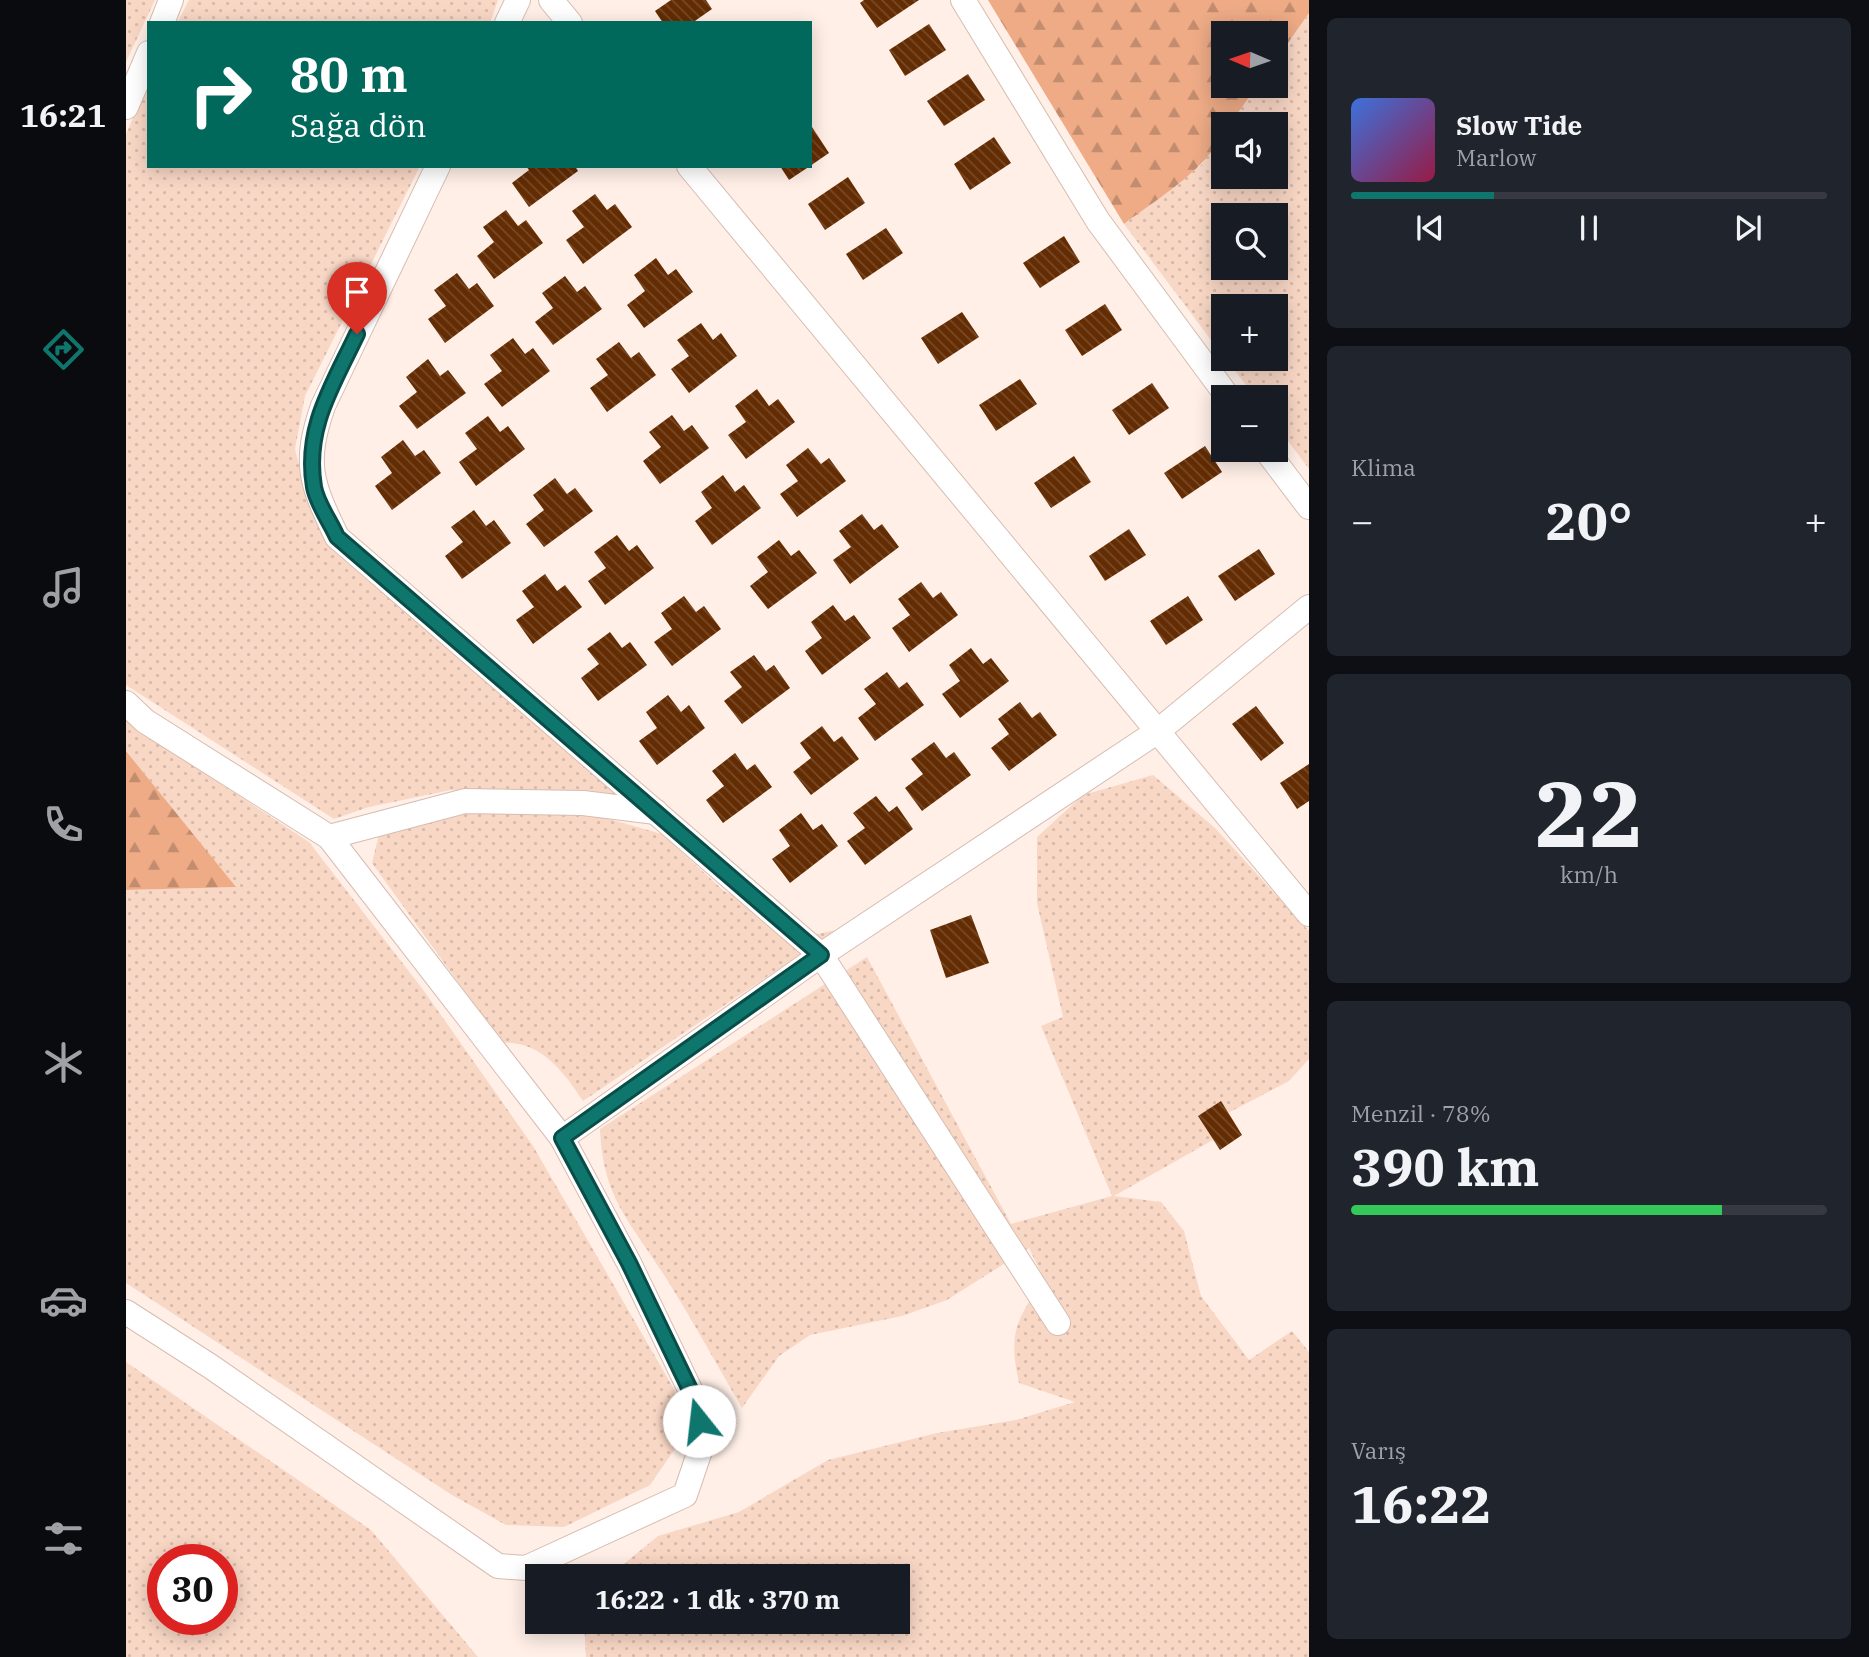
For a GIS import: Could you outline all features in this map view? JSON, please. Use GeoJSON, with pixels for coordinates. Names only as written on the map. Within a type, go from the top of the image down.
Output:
{"type":"FeatureCollection","features":[{"type":"Feature","properties":{"kind":"street"},"geometry":{"type":"LineString","coordinates":[[163,21],[172,0]]}},
{"type":"Feature","properties":{"kind":"street"},"geometry":{"type":"LineString","coordinates":[[508,21],[518,0]]}},
{"type":"Feature","properties":{"kind":"street"},"geometry":{"type":"LineString","coordinates":[[551,0],[568,21]]}},
{"type":"Feature","properties":{"kind":"street"},"geometry":{"type":"LineString","coordinates":[[963,0],[1098,221],[1218,385]]}},
{"type":"Feature","properties":{"kind":"street"},"geometry":{"type":"LineString","coordinates":[[126,107],[147,58]]}},
{"type":"Feature","properties":{"kind":"street"},"geometry":{"type":"LineString","coordinates":[[437,168],[323,406],[311,441],[314,490],[337,537],[821,955],[1058,1323]]}},
{"type":"Feature","properties":{"kind":"street"},"geometry":{"type":"LineString","coordinates":[[691,168],[1309,914]]}},
{"type":"Feature","properties":{"kind":"street"},"geometry":{"type":"LineString","coordinates":[[1275,462],[1309,507]]}},
{"type":"Feature","properties":{"kind":"street"},"geometry":{"type":"LineString","coordinates":[[562,1138],[821,955],[1158,731],[1309,607]]}},
{"type":"Feature","properties":{"kind":"street"},"geometry":{"type":"LineString","coordinates":[[126,703],[145,721],[329,837],[562,1138],[629,1263],[695,1400],[703,1442],[685,1494],[526,1568],[498,1566],[211,1366],[126,1312]]}},
{"type":"Feature","properties":{"kind":"street"},"geometry":{"type":"LineString","coordinates":[[329,837],[465,802],[583,803],[656,812]]}},
{"type":"Feature","properties":{"kind":"shaded area"},"geometry":{"type":"Polygon","coordinates":[[[126,0],[155,0],[126,62],[126,0]]]}},
{"type":"Feature","properties":{"kind":"shaded area"},"geometry":{"type":"Polygon","coordinates":[[[189,0],[498,0],[491,21],[178,21],[189,0]]]}},
{"type":"Feature","properties":{"kind":"shaded area"},"geometry":{"type":"Polygon","coordinates":[[[1309,13],[1309,469],[1288,441],[1288,385],[1246,385],[1235,371],[1288,371],[1288,294],[1211,294],[1211,340],[1124,224],[1201,165],[1211,151],[1211,189],[1288,189],[1288,112],[1239,112],[1248,98],[1288,98],[1288,43],[1309,13]]]}},
{"type":"Feature","properties":{"kind":"shaded area"},"geometry":{"type":"Polygon","coordinates":[[[147,85],[147,168],[419,168],[305,396],[295,449],[307,498],[332,550],[621,797],[451,790],[369,807],[334,819],[126,685],[126,134],[147,85]]]}},
{"type":"Feature","properties":{"kind":"shaded area"},"geometry":{"type":"Polygon","coordinates":[[[126,713],[221,784],[309,842],[424,991],[533,1146],[674,1389],[686,1433],[650,1485],[564,1527],[506,1525],[452,1495],[126,1283],[126,890],[235,887],[126,751],[126,713]]]}},
{"type":"Feature","properties":{"kind":"shaded area"},"geometry":{"type":"Polygon","coordinates":[[[1153,775],[1215,828],[1309,931],[1309,1059],[1289,1081],[1228,1113],[1199,1116],[1213,1140],[1114,1196],[1161,1202],[1184,1231],[1201,1296],[1249,1360],[1292,1331],[1309,1352],[1309,1657],[586,1657],[585,1634],[910,1634],[910,1564],[624,1564],[658,1536],[739,1512],[828,1460],[937,1433],[1016,1420],[1075,1402],[1019,1383],[1014,1351],[1017,1328],[1044,1279],[1029,1248],[947,1300],[902,1316],[810,1335],[779,1356],[742,1408],[676,1294],[621,1209],[607,1174],[600,1129],[867,957],[1011,1224],[1112,1196],[1041,1026],[1063,1017],[1037,903],[1037,837],[1083,795],[1153,775]]]}},
{"type":"Feature","properties":{"kind":"shaded area"},"geometry":{"type":"Polygon","coordinates":[[[470,813],[598,816],[662,834],[724,891],[817,934],[836,930],[583,1101],[568,1079],[539,1052],[516,1043],[502,1043],[372,863],[379,834],[470,813]]]}},
{"type":"Feature","properties":{"kind":"shaded area"},"geometry":{"type":"Polygon","coordinates":[[[126,1362],[371,1530],[478,1657],[126,1657],[126,1362]]]}},
{"type":"Feature","properties":{"kind":"green space"},"geometry":{"type":"Polygon","coordinates":[[[988,0],[1309,0],[1309,13],[1288,43],[1288,21],[1211,21],[1211,98],[1248,98],[1239,112],[1211,112],[1211,152],[1184,180],[1124,224],[988,0]]]}},
{"type":"Feature","properties":{"kind":"green space"},"geometry":{"type":"Polygon","coordinates":[[[126,751],[236,887],[126,890],[126,751]]]}},
{"type":"Feature","properties":{"kind":"building"},"geometry":{"type":"Polygon","coordinates":[[[671,0],[706,0],[712,9],[695,21],[662,21],[655,11],[671,0]]]}},
{"type":"Feature","properties":{"kind":"building"},"geometry":{"type":"Polygon","coordinates":[[[864,0],[919,0],[877,28],[860,3],[864,0]]]}},
{"type":"Feature","properties":{"kind":"building"},"geometry":{"type":"Polygon","coordinates":[[[929,24],[946,50],[905,76],[889,50],[929,24]]]}},
{"type":"Feature","properties":{"kind":"building"},"geometry":{"type":"Polygon","coordinates":[[[968,74],[985,100],[944,126],[927,101],[968,74]]]}},
{"type":"Feature","properties":{"kind":"building"},"geometry":{"type":"Polygon","coordinates":[[[812,127],[829,153],[812,165],[812,127]]]}},
{"type":"Feature","properties":{"kind":"building"},"geometry":{"type":"Polygon","coordinates":[[[994,137],[1011,163],[970,190],[954,164],[994,137]]]}},
{"type":"Feature","properties":{"kind":"building"},"geometry":{"type":"Polygon","coordinates":[[[528,168],[576,168],[578,171],[529,207],[512,183],[529,170],[528,168]]]}},
{"type":"Feature","properties":{"kind":"building"},"geometry":{"type":"Polygon","coordinates":[[[781,168],[807,168],[789,180],[781,168]]]}},
{"type":"Feature","properties":{"kind":"building"},"geometry":{"type":"Polygon","coordinates":[[[848,177],[865,203],[825,230],[808,204],[848,177]]]}},
{"type":"Feature","properties":{"kind":"building"},"geometry":{"type":"Polygon","coordinates":[[[595,194],[607,210],[615,204],[632,227],[583,264],[566,240],[584,227],[572,211],[595,194]]]}},
{"type":"Feature","properties":{"kind":"building"},"geometry":{"type":"Polygon","coordinates":[[[506,210],[518,226],[526,220],[543,243],[494,279],[477,256],[494,242],[483,227],[506,210]]]}},
{"type":"Feature","properties":{"kind":"building"},"geometry":{"type":"Polygon","coordinates":[[[886,228],[903,253],[863,280],[846,254],[886,228]]]}},
{"type":"Feature","properties":{"kind":"building"},"geometry":{"type":"Polygon","coordinates":[[[1064,236],[1080,262],[1040,288],[1023,263],[1064,236]]]}},
{"type":"Feature","properties":{"kind":"building"},"geometry":{"type":"Polygon","coordinates":[[[656,258],[668,275],[676,269],[693,292],[644,328],[627,305],[645,291],[634,275],[656,258]]]}},
{"type":"Feature","properties":{"kind":"building"},"geometry":{"type":"Polygon","coordinates":[[[457,273],[469,289],[477,283],[494,306],[445,343],[428,319],[446,306],[434,290],[457,273]]]}},
{"type":"Feature","properties":{"kind":"building"},"geometry":{"type":"Polygon","coordinates":[[[565,276],[577,292],[585,286],[602,309],[553,345],[535,322],[553,308],[542,293],[565,276]]]}},
{"type":"Feature","properties":{"kind":"building"},"geometry":{"type":"Polygon","coordinates":[[[1105,304],[1122,330],[1082,356],[1065,330],[1105,304]]]}},
{"type":"Feature","properties":{"kind":"building"},"geometry":{"type":"Polygon","coordinates":[[[962,312],[979,337],[938,364],[921,338],[962,312]]]}},
{"type":"Feature","properties":{"kind":"building"},"geometry":{"type":"Polygon","coordinates":[[[701,323],[713,340],[721,333],[737,356],[689,393],[671,369],[689,356],[677,340],[701,323]]]}},
{"type":"Feature","properties":{"kind":"building"},"geometry":{"type":"Polygon","coordinates":[[[513,338],[525,354],[533,348],[550,371],[502,407],[484,384],[502,371],[490,355],[513,338]]]}},
{"type":"Feature","properties":{"kind":"building"},"geometry":{"type":"Polygon","coordinates":[[[619,342],[631,358],[639,352],[656,375],[607,412],[590,388],[608,375],[596,359],[619,342]]]}},
{"type":"Feature","properties":{"kind":"building"},"geometry":{"type":"Polygon","coordinates":[[[428,359],[440,376],[448,370],[466,393],[417,429],[399,406],[417,392],[406,377],[428,359]]]}},
{"type":"Feature","properties":{"kind":"building"},"geometry":{"type":"Polygon","coordinates":[[[1020,379],[1037,404],[996,431],[979,405],[1020,379]]]}},
{"type":"Feature","properties":{"kind":"building"},"geometry":{"type":"Polygon","coordinates":[[[1152,383],[1169,408],[1129,435],[1112,410],[1152,383]]]}},
{"type":"Feature","properties":{"kind":"building"},"geometry":{"type":"Polygon","coordinates":[[[757,389],[769,406],[778,399],[795,422],[746,459],[728,435],[746,422],[735,406],[757,389]]]}},
{"type":"Feature","properties":{"kind":"building"},"geometry":{"type":"Polygon","coordinates":[[[672,415],[684,431],[692,425],[709,448],[660,484],[643,461],[661,447],[649,432],[672,415]]]}},
{"type":"Feature","properties":{"kind":"building"},"geometry":{"type":"Polygon","coordinates":[[[488,416],[500,432],[508,426],[525,449],[476,486],[459,462],[477,449],[465,433],[488,416]]]}},
{"type":"Feature","properties":{"kind":"building"},"geometry":{"type":"Polygon","coordinates":[[[403,440],[415,456],[424,450],[441,473],[392,510],[375,486],[392,473],[381,457],[403,440]]]}},
{"type":"Feature","properties":{"kind":"building"},"geometry":{"type":"Polygon","coordinates":[[[1205,446],[1211,455],[1211,462],[1215,462],[1222,472],[1182,499],[1164,473],[1205,446]]]}},
{"type":"Feature","properties":{"kind":"building"},"geometry":{"type":"Polygon","coordinates":[[[808,448],[821,464],[829,458],[846,481],[797,517],[780,494],[798,481],[786,465],[808,448]]]}},
{"type":"Feature","properties":{"kind":"building"},"geometry":{"type":"Polygon","coordinates":[[[1074,456],[1091,482],[1051,508],[1034,483],[1074,456]]]}},
{"type":"Feature","properties":{"kind":"building"},"geometry":{"type":"Polygon","coordinates":[[[723,475],[735,492],[744,485],[761,508],[712,545],[695,521],[712,508],[701,492],[723,475]]]}},
{"type":"Feature","properties":{"kind":"building"},"geometry":{"type":"Polygon","coordinates":[[[555,478],[567,494],[575,488],[593,511],[544,547],[526,524],[544,510],[533,495],[555,478]]]}},
{"type":"Feature","properties":{"kind":"building"},"geometry":{"type":"Polygon","coordinates":[[[474,510],[486,526],[494,520],[511,543],[462,579],[445,556],[463,542],[451,527],[474,510]]]}},
{"type":"Feature","properties":{"kind":"building"},"geometry":{"type":"Polygon","coordinates":[[[862,514],[874,530],[882,524],[899,547],[850,584],[833,560],[851,547],[839,531],[862,514]]]}},
{"type":"Feature","properties":{"kind":"building"},"geometry":{"type":"Polygon","coordinates":[[[1129,529],[1146,555],[1105,581],[1089,556],[1129,529]]]}},
{"type":"Feature","properties":{"kind":"building"},"geometry":{"type":"Polygon","coordinates":[[[617,535],[629,551],[637,545],[654,568],[605,605],[588,581],[606,568],[594,552],[617,535]]]}},
{"type":"Feature","properties":{"kind":"building"},"geometry":{"type":"Polygon","coordinates":[[[779,540],[791,556],[799,550],[817,573],[768,609],[750,586],[768,572],[757,557],[779,540]]]}},
{"type":"Feature","properties":{"kind":"building"},"geometry":{"type":"Polygon","coordinates":[[[1259,549],[1275,574],[1235,601],[1218,576],[1259,549]]]}},
{"type":"Feature","properties":{"kind":"building"},"geometry":{"type":"Polygon","coordinates":[[[545,574],[557,591],[565,585],[582,607],[533,644],[516,620],[534,607],[522,591],[545,574]]]}},
{"type":"Feature","properties":{"kind":"building"},"geometry":{"type":"Polygon","coordinates":[[[921,582],[933,598],[941,592],[958,615],[909,652],[892,628],[910,615],[898,599],[921,582]]]}},
{"type":"Feature","properties":{"kind":"building"},"geometry":{"type":"Polygon","coordinates":[[[684,596],[696,612],[704,606],[721,629],[672,666],[654,642],[672,629],[661,613],[684,596]]]}},
{"type":"Feature","properties":{"kind":"building"},"geometry":{"type":"Polygon","coordinates":[[[1188,596],[1203,620],[1166,645],[1150,621],[1188,596]]]}},
{"type":"Feature","properties":{"kind":"building"},"geometry":{"type":"Polygon","coordinates":[[[833,605],[845,621],[854,615],[871,638],[822,675],[805,651],[822,638],[811,622],[833,605]]]}},
{"type":"Feature","properties":{"kind":"building"},"geometry":{"type":"Polygon","coordinates":[[[610,632],[622,648],[630,642],[647,665],[598,701],[581,678],[599,664],[587,649],[610,632]]]}},
{"type":"Feature","properties":{"kind":"building"},"geometry":{"type":"Polygon","coordinates":[[[971,648],[983,664],[991,658],[1009,681],[960,718],[942,694],[960,681],[949,665],[971,648]]]}},
{"type":"Feature","properties":{"kind":"building"},"geometry":{"type":"Polygon","coordinates":[[[754,655],[766,671],[774,665],[790,688],[742,724],[724,701],[742,687],[730,672],[754,655]]]}},
{"type":"Feature","properties":{"kind":"building"},"geometry":{"type":"Polygon","coordinates":[[[887,672],[899,688],[907,682],[924,705],[875,741],[858,718],[876,704],[864,689],[887,672]]]}},
{"type":"Feature","properties":{"kind":"building"},"geometry":{"type":"Polygon","coordinates":[[[668,695],[681,712],[689,705],[705,728],[657,765],[639,741],[657,728],[646,712],[668,695]]]}},
{"type":"Feature","properties":{"kind":"building"},"geometry":{"type":"Polygon","coordinates":[[[1020,702],[1032,718],[1040,712],[1057,735],[1009,771],[991,748],[1009,734],[998,719],[1020,702]]]}},
{"type":"Feature","properties":{"kind":"building"},"geometry":{"type":"Polygon","coordinates":[[[1256,706],[1284,743],[1261,761],[1232,724],[1256,706]]]}},
{"type":"Feature","properties":{"kind":"building"},"geometry":{"type":"Polygon","coordinates":[[[822,726],[834,742],[842,736],[859,759],[811,795],[793,772],[811,758],[800,743],[822,726]]]}},
{"type":"Feature","properties":{"kind":"building"},"geometry":{"type":"Polygon","coordinates":[[[934,742],[946,758],[954,752],[971,775],[922,811],[905,788],[923,774],[911,759],[934,742]]]}},
{"type":"Feature","properties":{"kind":"building"},"geometry":{"type":"Polygon","coordinates":[[[735,753],[747,770],[755,764],[772,787],[723,823],[706,800],[724,786],[712,771],[735,753]]]}},
{"type":"Feature","properties":{"kind":"building"},"geometry":{"type":"Polygon","coordinates":[[[1309,764],[1309,801],[1297,809],[1280,783],[1309,764]]]}},
{"type":"Feature","properties":{"kind":"building"},"geometry":{"type":"Polygon","coordinates":[[[876,796],[889,812],[897,806],[913,829],[865,865],[847,841],[865,828],[853,813],[876,796]]]}},
{"type":"Feature","properties":{"kind":"building"},"geometry":{"type":"Polygon","coordinates":[[[801,813],[813,830],[822,824],[838,846],[790,883],[772,859],[790,846],[779,830],[801,813]]]}},
{"type":"Feature","properties":{"kind":"building"},"geometry":{"type":"Polygon","coordinates":[[[971,915],[989,963],[946,978],[930,930],[971,915]]]}},
{"type":"Feature","properties":{"kind":"building"},"geometry":{"type":"Polygon","coordinates":[[[1221,1101],[1242,1135],[1220,1150],[1198,1116],[1221,1101]]]}},
{"type":"Feature","properties":{"kind":"route"},"geometry":{"type":"LineString","coordinates":[[357,334],[323,406],[311,441],[314,490],[337,537],[821,955],[562,1138],[629,1263],[695,1400],[699,1421]]}}]}
